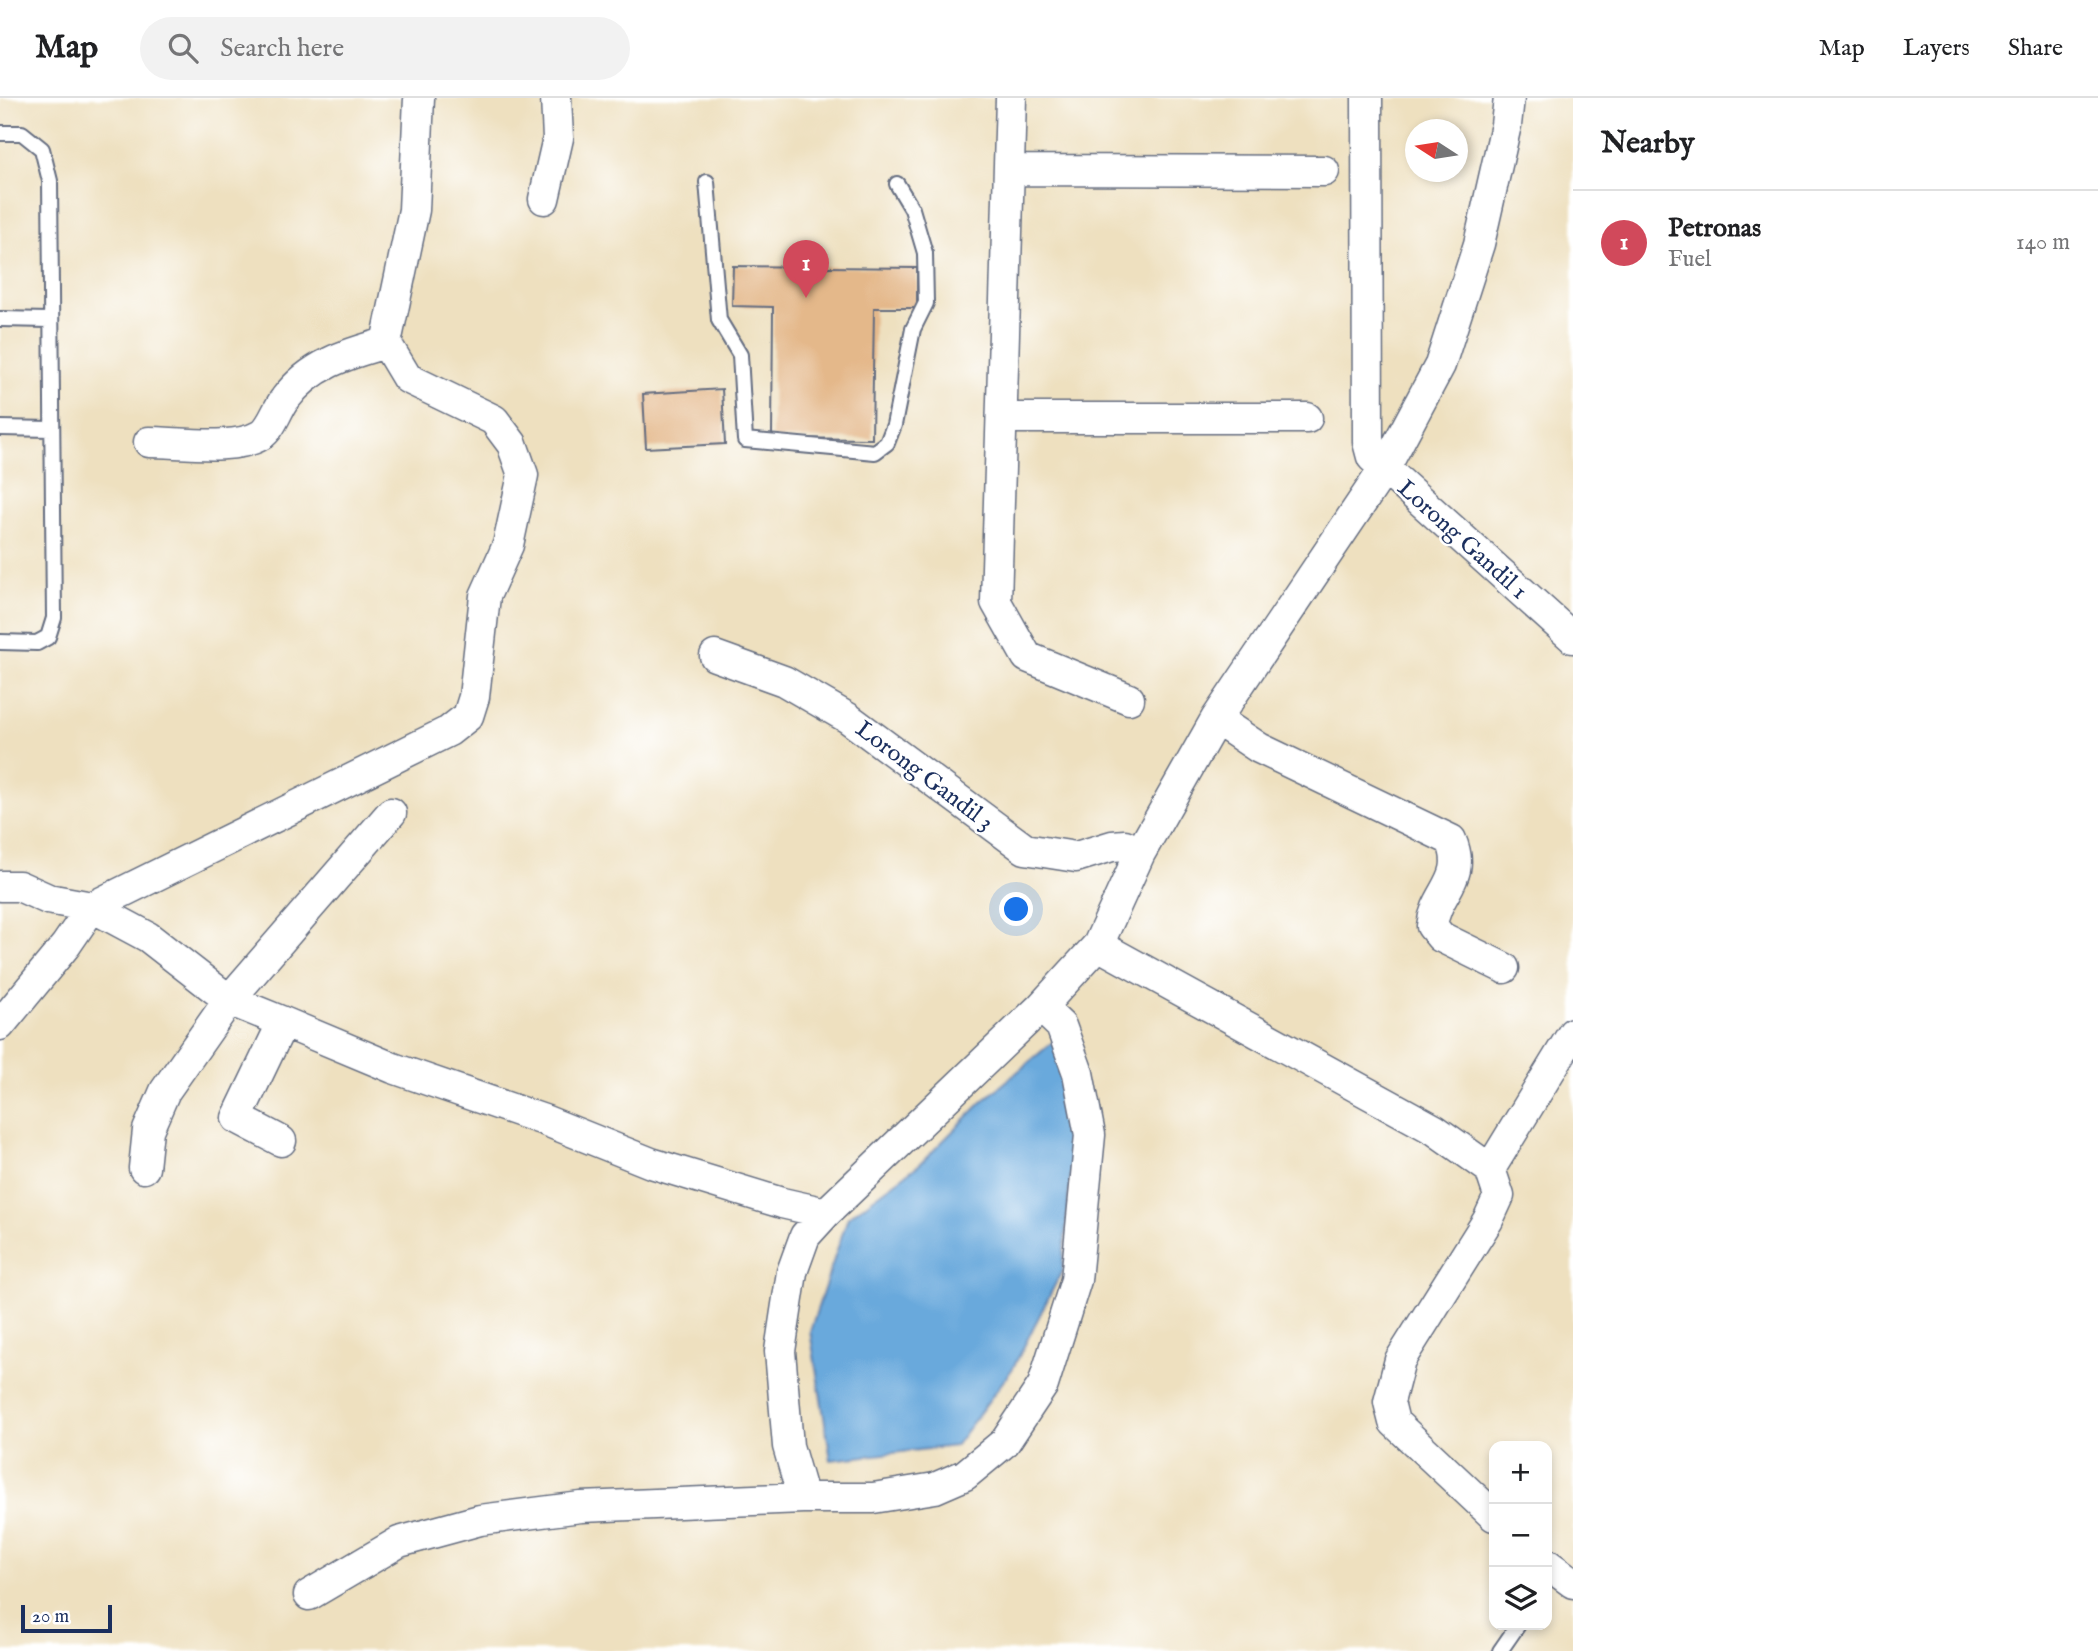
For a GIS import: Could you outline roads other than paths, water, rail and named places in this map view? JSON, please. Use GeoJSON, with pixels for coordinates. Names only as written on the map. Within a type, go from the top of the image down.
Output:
{"type":"FeatureCollection","features":[{"type":"Feature","properties":{"kind":"street"},"geometry":{"type":"LineString","coordinates":[[2,1017],[66,945],[92,907],[449,730],[468,716],[474,696],[485,596],[508,545],[523,475],[512,444],[494,420],[407,378],[386,343],[414,210],[419,98]]}},
{"type":"Feature","properties":{"kind":"street"},"geometry":{"type":"LineString","coordinates":[[544,199],[558,138],[556,98]]}},
{"type":"Feature","properties":{"kind":"street"},"geometry":{"type":"LineString","coordinates":[[1012,98],[1012,170],[996,603],[1027,657],[1129,699]]}},
{"type":"Feature","properties":{"kind":"street","name":"Lorong Gandil 1"},"geometry":{"type":"LineString","coordinates":[[1367,98],[1368,442],[1372,457],[1573,638]]}},
{"type":"Feature","properties":{"kind":"street"},"geometry":{"type":"LineString","coordinates":[[803,1498],[788,1446],[780,1350],[792,1272],[805,1236],[1041,1007],[1098,944],[1140,853],[1216,719],[1385,468],[1440,365],[1479,244],[1506,125],[1509,98]]}},
{"type":"Feature","properties":{"kind":"street"},"geometry":{"type":"LineString","coordinates":[[1012,170],[1324,171]]}},
{"type":"Feature","properties":{"kind":"street"},"geometry":{"type":"LineString","coordinates":[[149,442],[240,443],[263,434],[284,399],[308,373],[346,355],[386,343]]}},
{"type":"Feature","properties":{"kind":"street"},"geometry":{"type":"LineString","coordinates":[[1003,418],[1307,418]]}},
{"type":"Feature","properties":{"kind":"street","name":"Lorong Gandil 3"},"geometry":{"type":"LineString","coordinates":[[715,656],[784,681],[848,718],[1025,849],[1076,857],[1112,846],[1125,845],[1140,853]]}},
{"type":"Feature","properties":{"kind":"street"},"geometry":{"type":"LineString","coordinates":[[1216,719],[1259,748],[1451,841],[1457,853],[1458,867],[1433,916],[1432,926],[1441,937],[1504,968]]}},
{"type":"Feature","properties":{"kind":"street"},"geometry":{"type":"LineString","coordinates":[[144,1168],[148,1130],[164,1091],[229,1000],[391,813]]}},
{"type":"Feature","properties":{"kind":"street"},"geometry":{"type":"LineString","coordinates":[[0,887],[19,886],[48,899],[92,907],[148,937],[229,1000],[393,1068],[544,1120],[651,1163],[782,1203],[826,1213]]}},
{"type":"Feature","properties":{"kind":"street"},"geometry":{"type":"LineString","coordinates":[[1098,944],[1435,1129],[1490,1169],[1499,1196],[1488,1220],[1400,1360],[1389,1402],[1394,1422],[1489,1511]]}},
{"type":"Feature","properties":{"kind":"street"},"geometry":{"type":"LineString","coordinates":[[309,1595],[399,1542],[480,1520],[580,1507],[803,1498],[873,1498],[935,1488],[965,1475],[1005,1442],[1043,1385],[1076,1280],[1090,1135],[1078,1073],[1060,1026],[1041,1007]]}},
{"type":"Feature","properties":{"kind":"street"},"geometry":{"type":"LineString","coordinates":[[281,1141],[237,1118],[283,1022]]}},
{"type":"Feature","properties":{"kind":"street"},"geometry":{"type":"LineString","coordinates":[[1490,1169],[1573,1032]]}},
{"type":"Feature","properties":{"kind":"lane"},"geometry":{"type":"LineString","coordinates":[[0,133],[22,133],[42,149],[50,181],[49,320],[54,618],[48,637],[37,643],[0,642]]}},
{"type":"Feature","properties":{"kind":"lane"},"geometry":{"type":"LineString","coordinates":[[707,182],[719,320],[740,355],[744,440],[875,452],[887,443],[894,425],[914,329],[926,303],[925,253],[912,209],[897,184]]}},
{"type":"Feature","properties":{"kind":"lane"},"geometry":{"type":"LineString","coordinates":[[0,319],[49,320]]}},
{"type":"Feature","properties":{"kind":"lane"},"geometry":{"type":"LineString","coordinates":[[0,428],[52,429]]}},
{"type":"Feature","properties":{"kind":"lane"},"geometry":{"type":"LineString","coordinates":[[1500,1651],[1515,1630]]}},
{"type":"Feature","properties":{"kind":"water"},"geometry":{"type":"Polygon","coordinates":[[[1055,1040],[1073,1146],[1062,1271],[1013,1368],[955,1446],[831,1460],[810,1331],[848,1217],[920,1164],[982,1102],[1055,1040]]]}},
{"type":"Feature","properties":{"kind":"place","name":"Petronas"},"geometry":{"type":"Point","coordinates":[806,298]}}]}
